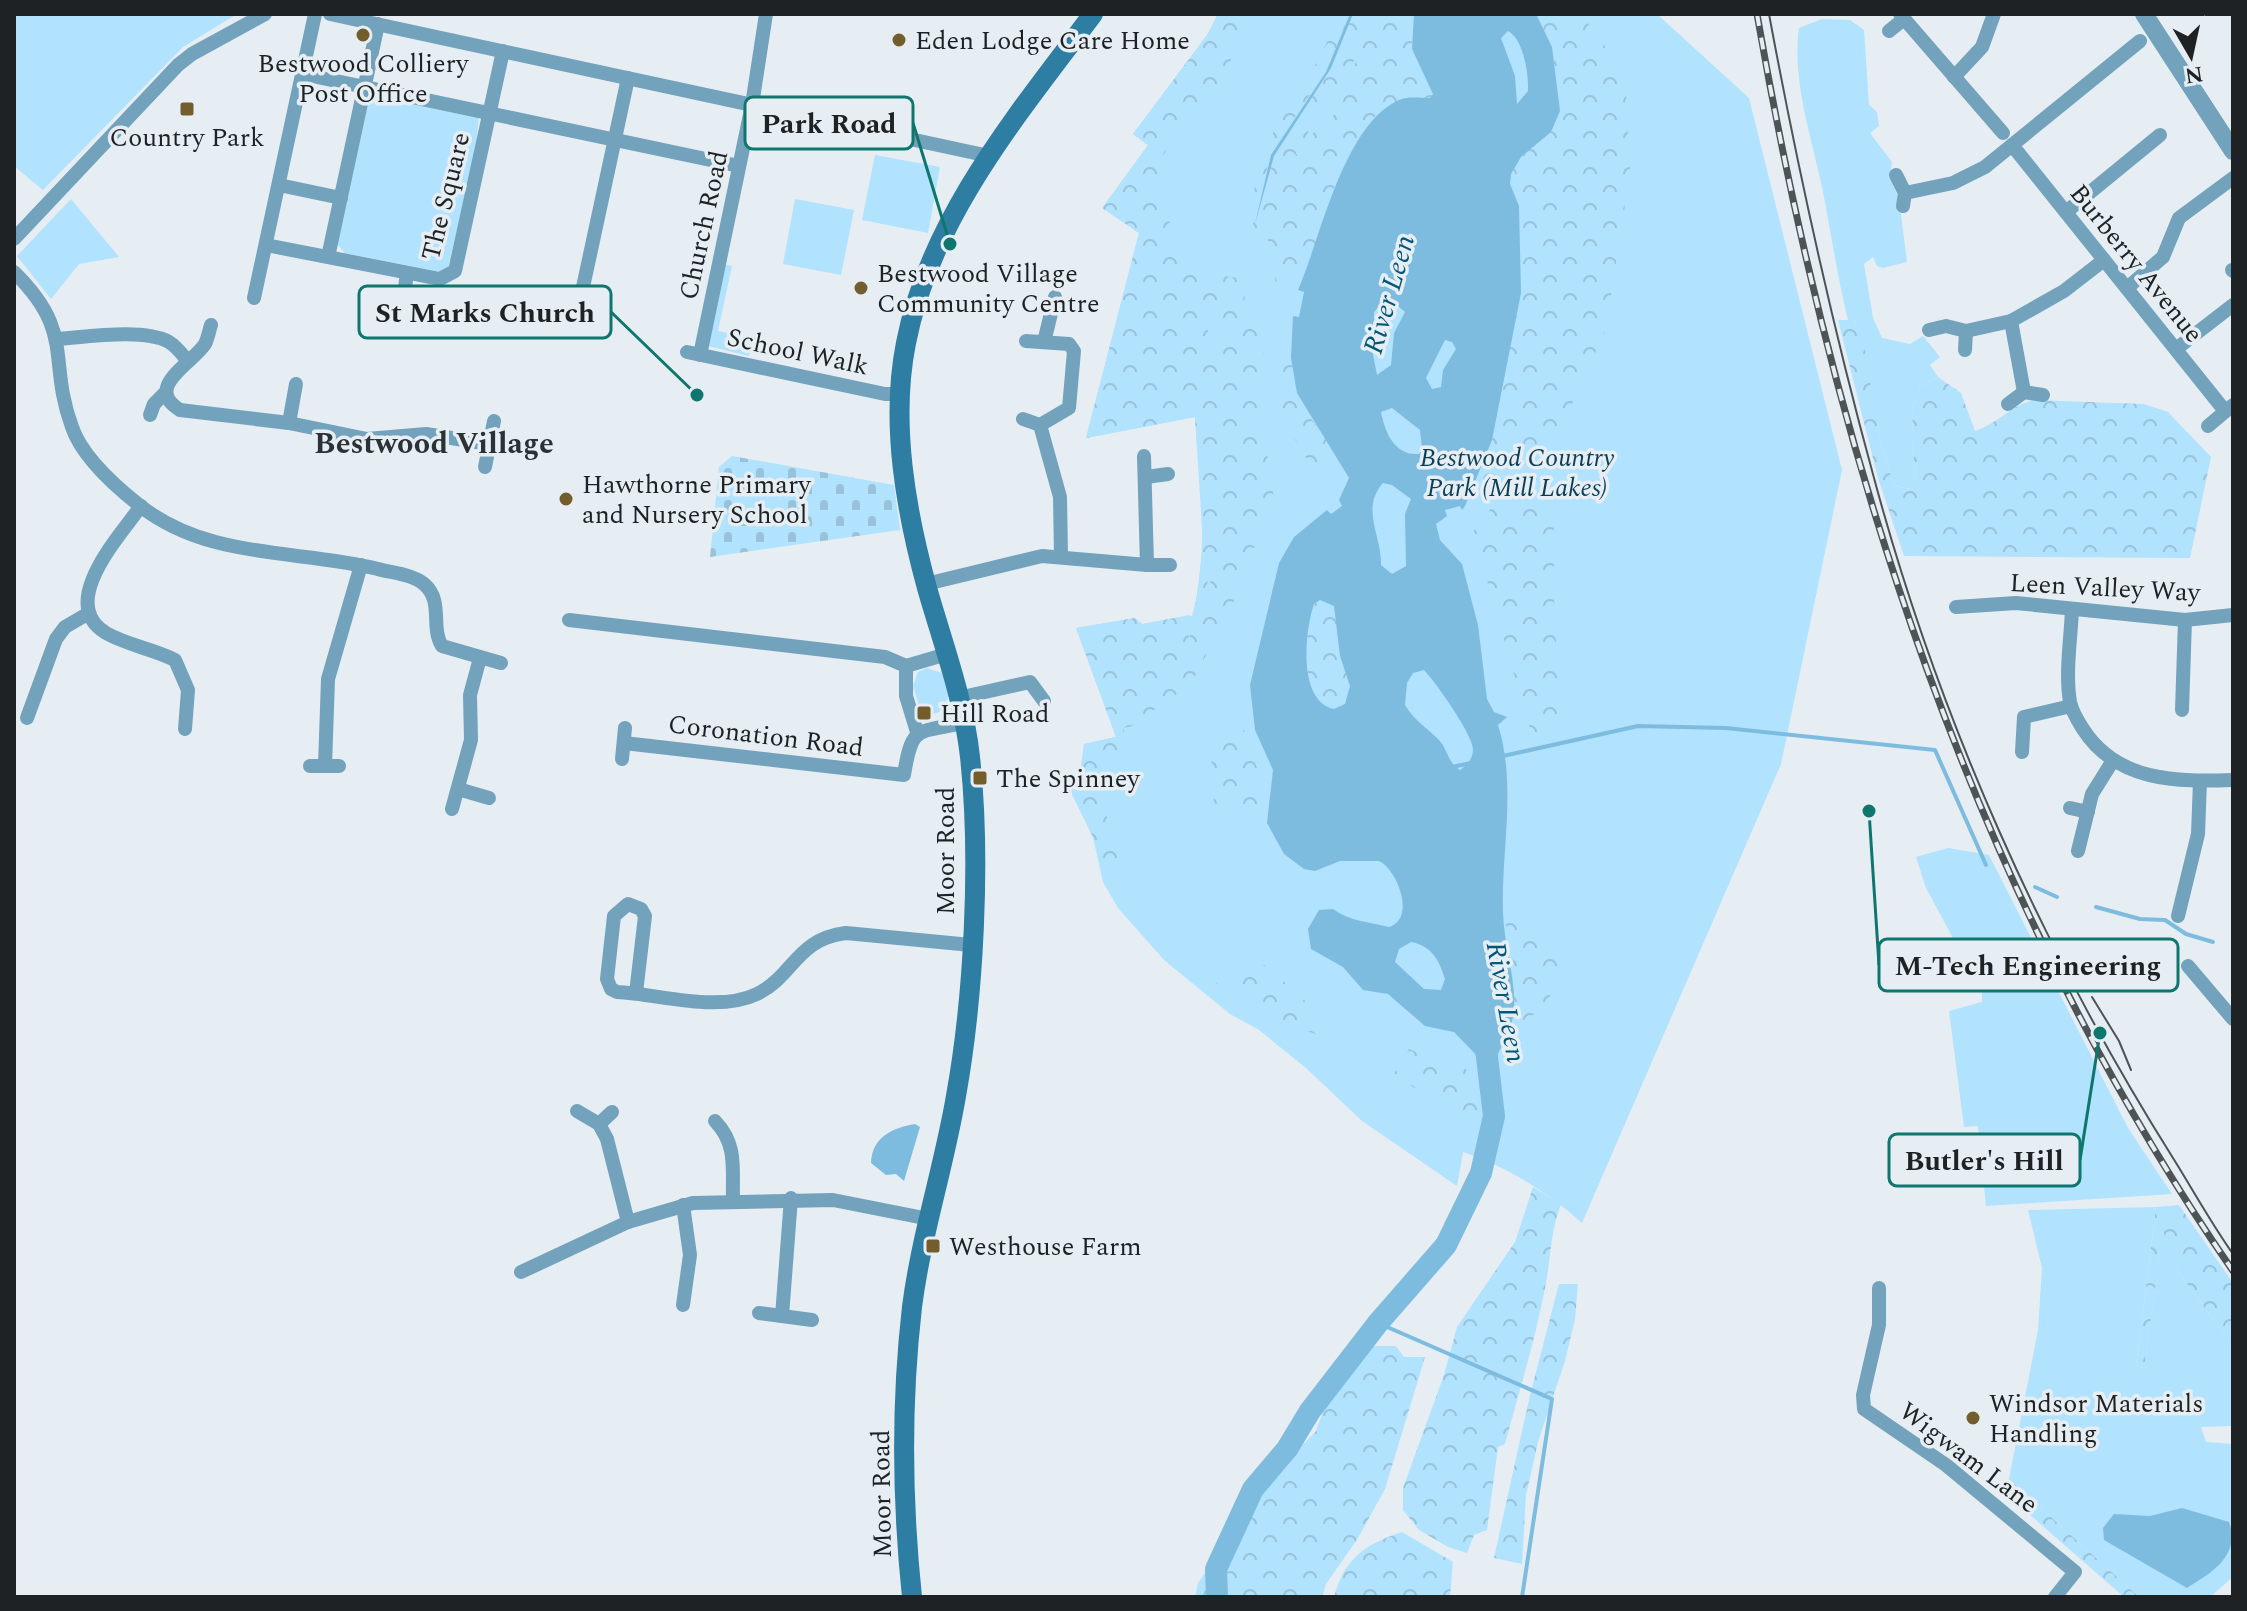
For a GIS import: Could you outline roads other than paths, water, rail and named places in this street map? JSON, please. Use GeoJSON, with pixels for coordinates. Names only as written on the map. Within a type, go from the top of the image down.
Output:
{"type":"FeatureCollection","features":[{"type":"Feature","properties":{"kind":"main road","name":"Moor Road"},"geometry":{"type":"LineString","coordinates":[[912,1597],[904,1491],[912,1307],[956,1098],[971,945],[974,840],[970,755],[947,654],[926,584],[903,463],[899,394],[905,345],[917,299],[949,227],[989,156],[1093,14]]}},
{"type":"Feature","properties":{"kind":"street"},"geometry":{"type":"LineString","coordinates":[[14,239],[178,65],[192,54],[265,14]]}},
{"type":"Feature","properties":{"kind":"street"},"geometry":{"type":"LineString","coordinates":[[254,298],[315,14]]}},
{"type":"Feature","properties":{"kind":"street"},"geometry":{"type":"LineString","coordinates":[[330,14],[989,156]]}},
{"type":"Feature","properties":{"kind":"street","name":"Church Road"},"geometry":{"type":"LineString","coordinates":[[694,353],[752,105],[766,14]]}},
{"type":"Feature","properties":{"kind":"street"},"geometry":{"type":"LineString","coordinates":[[1954,77],[1982,47],[1994,14]]}},
{"type":"Feature","properties":{"kind":"street"},"geometry":{"type":"LineString","coordinates":[[2144,14],[2233,151]]}},
{"type":"Feature","properties":{"kind":"street","name":"Burberry Avenue"},"geometry":{"type":"LineString","coordinates":[[1889,31],[1902,16],[2007,139],[2176,349],[2229,408]]}},
{"type":"Feature","properties":{"kind":"street"},"geometry":{"type":"LineString","coordinates":[[328,257],[378,24]]}},
{"type":"Feature","properties":{"kind":"street"},"geometry":{"type":"LineString","coordinates":[[2113,41],[2123,54]]}},
{"type":"Feature","properties":{"kind":"street"},"geometry":{"type":"LineString","coordinates":[[1896,175],[1904,199],[1953,183],[1985,167],[2007,139],[2140,41]]}},
{"type":"Feature","properties":{"kind":"street","name":"The Square"},"geometry":{"type":"LineString","coordinates":[[266,245],[440,279],[455,271],[503,51]]}},
{"type":"Feature","properties":{"kind":"street"},"geometry":{"type":"LineString","coordinates":[[303,74],[739,166]]}},
{"type":"Feature","properties":{"kind":"street"},"geometry":{"type":"LineString","coordinates":[[577,315],[628,78]]}},
{"type":"Feature","properties":{"kind":"street"},"geometry":{"type":"LineString","coordinates":[[2066,212],[2160,135]]}},
{"type":"Feature","properties":{"kind":"street"},"geometry":{"type":"LineString","coordinates":[[2127,288],[2163,257],[2175,225],[2185,211],[2233,178]]}},
{"type":"Feature","properties":{"kind":"street"},"geometry":{"type":"LineString","coordinates":[[279,185],[341,198]]}},
{"type":"Feature","properties":{"kind":"street"},"geometry":{"type":"LineString","coordinates":[[1929,330],[1946,326],[1966,331],[2011,321],[2064,291],[2104,260]]}},
{"type":"Feature","properties":{"kind":"street"},"geometry":{"type":"LineString","coordinates":[[14,272],[43,303],[57,339],[72,430],[87,453],[141,506],[178,530],[214,543],[361,565],[424,584],[436,606],[436,631],[442,646],[501,663]]}},
{"type":"Feature","properties":{"kind":"street"},"geometry":{"type":"LineString","coordinates":[[407,273],[405,288],[416,304],[431,309],[453,307],[507,324],[532,322]]}},
{"type":"Feature","properties":{"kind":"street"},"geometry":{"type":"LineString","coordinates":[[1044,342],[1055,297]]}},
{"type":"Feature","properties":{"kind":"street"},"geometry":{"type":"LineString","coordinates":[[2176,349],[2233,305]]}},
{"type":"Feature","properties":{"kind":"street"},"geometry":{"type":"LineString","coordinates":[[2011,321],[2024,392]]}},
{"type":"Feature","properties":{"kind":"street"},"geometry":{"type":"LineString","coordinates":[[150,415],[154,404],[187,360],[207,341],[211,325]]}},
{"type":"Feature","properties":{"kind":"street"},"geometry":{"type":"LineString","coordinates":[[57,339],[101,328],[170,342],[187,360]]}},
{"type":"Feature","properties":{"kind":"street"},"geometry":{"type":"LineString","coordinates":[[1965,350],[1966,331]]}},
{"type":"Feature","properties":{"kind":"street"},"geometry":{"type":"LineString","coordinates":[[1023,419],[1040,425],[1069,408],[1074,351],[1069,344],[1026,341]]}},
{"type":"Feature","properties":{"kind":"street","name":"School Walk"},"geometry":{"type":"LineString","coordinates":[[694,353],[885,394],[899,394]]}},
{"type":"Feature","properties":{"kind":"street"},"geometry":{"type":"LineString","coordinates":[[289,423],[296,384]]}},
{"type":"Feature","properties":{"kind":"street"},"geometry":{"type":"LineString","coordinates":[[2008,404],[2024,392],[2043,395]]}},
{"type":"Feature","properties":{"kind":"street"},"geometry":{"type":"LineString","coordinates":[[165,393],[169,403],[180,410],[289,423],[373,439],[426,434],[489,444]]}},
{"type":"Feature","properties":{"kind":"street"},"geometry":{"type":"LineString","coordinates":[[2208,426],[2229,408]]}},
{"type":"Feature","properties":{"kind":"street"},"geometry":{"type":"LineString","coordinates":[[485,467],[494,421]]}},
{"type":"Feature","properties":{"kind":"street"},"geometry":{"type":"LineString","coordinates":[[1040,425],[1060,497],[1061,556]]}},
{"type":"Feature","properties":{"kind":"street"},"geometry":{"type":"LineString","coordinates":[[1144,456],[1147,565]]}},
{"type":"Feature","properties":{"kind":"street"},"geometry":{"type":"LineString","coordinates":[[1146,477],[1168,474]]}},
{"type":"Feature","properties":{"kind":"street"},"geometry":{"type":"LineString","coordinates":[[141,506],[88,587],[89,613],[104,632],[175,660],[186,680],[191,720]]}},
{"type":"Feature","properties":{"kind":"street"},"geometry":{"type":"LineString","coordinates":[[926,584],[1042,556],[1170,565]]}},
{"type":"Feature","properties":{"kind":"street"},"geometry":{"type":"LineString","coordinates":[[325,766],[328,679],[361,565]]}},
{"type":"Feature","properties":{"kind":"street","name":"Leen Valley Way"},"geometry":{"type":"LineString","coordinates":[[1956,607],[1976,614],[2016,603],[2185,620],[2233,615]]}},
{"type":"Feature","properties":{"kind":"street"},"geometry":{"type":"LineString","coordinates":[[2072,609],[2071,706],[2091,741],[2112,762],[2147,776],[2200,781],[2233,780]]}},
{"type":"Feature","properties":{"kind":"street"},"geometry":{"type":"LineString","coordinates":[[27,718],[56,639],[65,627],[89,613]]}},
{"type":"Feature","properties":{"kind":"street"},"geometry":{"type":"LineString","coordinates":[[569,620],[885,657],[906,666],[947,654]]}},
{"type":"Feature","properties":{"kind":"street"},"geometry":{"type":"LineString","coordinates":[[2182,710],[2185,620]]}},
{"type":"Feature","properties":{"kind":"street"},"geometry":{"type":"LineString","coordinates":[[452,809],[471,740],[470,695],[480,658]]}},
{"type":"Feature","properties":{"kind":"street"},"geometry":{"type":"LineString","coordinates":[[906,666],[906,696],[917,732],[964,723]]}},
{"type":"Feature","properties":{"kind":"street"},"geometry":{"type":"LineString","coordinates":[[958,698],[1030,682],[1044,701]]}},
{"type":"Feature","properties":{"kind":"street"},"geometry":{"type":"LineString","coordinates":[[2022,752],[2024,717],[2071,706]]}},
{"type":"Feature","properties":{"kind":"street","name":"Coronation Road"},"geometry":{"type":"LineString","coordinates":[[622,759],[624,735],[909,776],[910,741],[917,732]]}},
{"type":"Feature","properties":{"kind":"street"},"geometry":{"type":"LineString","coordinates":[[2078,851],[2092,794],[2112,762]]}},
{"type":"Feature","properties":{"kind":"street"},"geometry":{"type":"LineString","coordinates":[[2178,916],[2198,834],[2200,781]]}},
{"type":"Feature","properties":{"kind":"street"},"geometry":{"type":"LineString","coordinates":[[458,789],[489,798]]}},
{"type":"Feature","properties":{"kind":"street"},"geometry":{"type":"LineString","coordinates":[[2070,808],[2088,812]]}},
{"type":"Feature","properties":{"kind":"street"},"geometry":{"type":"LineString","coordinates":[[636,993],[645,916],[641,909],[628,904],[614,916],[607,979],[617,992],[721,1002],[743,999],[765,988],[810,944],[846,933],[971,945]]}},
{"type":"Feature","properties":{"kind":"street"},"geometry":{"type":"LineString","coordinates":[[2188,966],[2230,1007]]}},
{"type":"Feature","properties":{"kind":"street"},"geometry":{"type":"LineString","coordinates":[[577,1111],[599,1124],[619,1181],[628,1222]]}},
{"type":"Feature","properties":{"kind":"street"},"geometry":{"type":"LineString","coordinates":[[599,1124],[612,1112]]}},
{"type":"Feature","properties":{"kind":"street"},"geometry":{"type":"LineString","coordinates":[[715,1121],[737,1135],[733,1200]]}},
{"type":"Feature","properties":{"kind":"street"},"geometry":{"type":"LineString","coordinates":[[782,1316],[791,1198]]}},
{"type":"Feature","properties":{"kind":"street"},"geometry":{"type":"LineString","coordinates":[[521,1272],[628,1222],[683,1205],[791,1198],[833,1200],[929,1219]]}},
{"type":"Feature","properties":{"kind":"street"},"geometry":{"type":"LineString","coordinates":[[683,1205],[689,1238],[683,1305]]}},
{"type":"Feature","properties":{"kind":"street"},"geometry":{"type":"LineString","coordinates":[[671,1280],[686,1284]]}},
{"type":"Feature","properties":{"kind":"street","name":"Wigwam Lane"},"geometry":{"type":"LineString","coordinates":[[1879,1288],[1878,1340],[1863,1395],[1864,1409],[1946,1465],[2075,1572],[2055,1597]]}},
{"type":"Feature","properties":{"kind":"street"},"geometry":{"type":"LineString","coordinates":[[759,1313],[812,1320]]}},
{"type":"Feature","properties":{"kind":"water"},"geometry":{"type":"Polygon","coordinates":[[[1350,14],[1353,14],[1331,68],[1274,156],[1255,224],[1271,155],[1326,72],[1350,14]]]}},
{"type":"Feature","properties":{"kind":"water"},"geometry":{"type":"Polygon","coordinates":[[[1414,14],[1536,14],[1552,47],[1560,111],[1551,132],[1521,157],[1511,174],[1510,184],[1519,206],[1521,293],[1492,440],[1465,506],[1462,510],[1460,506],[1445,510],[1447,516],[1436,524],[1440,540],[1462,564],[1478,625],[1487,699],[1494,712],[1507,717],[1498,725],[1507,771],[1503,913],[1514,1010],[1509,1031],[1495,1061],[1483,1062],[1454,1032],[1425,1026],[1388,994],[1363,990],[1343,967],[1311,949],[1308,929],[1319,910],[1333,909],[1352,919],[1389,927],[1402,915],[1401,894],[1392,874],[1379,861],[1340,861],[1315,871],[1304,869],[1284,854],[1267,823],[1273,770],[1255,730],[1250,685],[1279,563],[1294,537],[1327,510],[1331,514],[1342,506],[1339,500],[1349,478],[1297,393],[1291,358],[1293,316],[1299,317],[1304,292],[1298,290],[1336,185],[1363,133],[1380,113],[1399,100],[1430,98],[1433,94],[1412,49],[1414,14]],[[1508,31],[1501,38],[1515,76],[1517,104],[1528,91],[1527,75],[1518,41],[1508,31]],[[1391,300],[1384,301],[1374,312],[1370,339],[1377,375],[1391,365],[1394,333],[1405,312],[1391,300]],[[1445,340],[1426,378],[1432,389],[1441,387],[1443,370],[1456,349],[1452,342],[1445,340]],[[1392,408],[1381,412],[1388,435],[1397,447],[1411,454],[1419,454],[1422,449],[1420,430],[1392,408]],[[1383,483],[1373,503],[1381,565],[1392,574],[1406,566],[1405,514],[1411,499],[1392,485],[1383,483]],[[1320,600],[1314,604],[1307,647],[1309,679],[1322,703],[1334,709],[1345,704],[1350,686],[1340,656],[1334,606],[1320,600]],[[1424,670],[1413,673],[1407,683],[1405,705],[1441,743],[1452,763],[1460,770],[1469,761],[1473,749],[1460,721],[1424,670]],[[1411,942],[1399,949],[1395,962],[1424,989],[1441,990],[1445,979],[1443,972],[1434,955],[1424,947],[1411,942]]]}},
{"type":"Feature","properties":{"kind":"water"},"geometry":{"type":"Polygon","coordinates":[[[915,1124],[920,1127],[904,1181],[896,1174],[886,1175],[871,1163],[879,1140],[899,1128],[915,1124]]]}},
{"type":"Feature","properties":{"kind":"water"},"geometry":{"type":"Polygon","coordinates":[[[2182,1508],[2229,1522],[2232,1534],[2231,1545],[2222,1562],[2187,1588],[2104,1540],[2103,1528],[2114,1514],[2150,1516],[2182,1508]]]}},
{"type":"Feature","properties":{"kind":"waterway"},"geometry":{"type":"LineString","coordinates":[[1503,756],[1638,726],[1726,728],[1935,750],[1986,865]]}},
{"type":"Feature","properties":{"kind":"waterway"},"geometry":{"type":"LineString","coordinates":[[1452,767],[1471,763]]}},
{"type":"Feature","properties":{"kind":"waterway"},"geometry":{"type":"LineString","coordinates":[[2035,887],[2057,897]]}},
{"type":"Feature","properties":{"kind":"waterway"},"geometry":{"type":"LineString","coordinates":[[2096,907],[2140,919],[2165,920],[2186,934],[2213,942]]}},
{"type":"Feature","properties":{"kind":"waterway","name":"River Leen"},"geometry":{"type":"LineString","coordinates":[[1217,1597],[1216,1569],[1253,1489],[1287,1449],[1310,1411],[1378,1323],[1446,1245],[1481,1173],[1494,1116],[1484,1032]]}},
{"type":"Feature","properties":{"kind":"waterway"},"geometry":{"type":"LineString","coordinates":[[1378,1323],[1552,1399],[1522,1597]]}},
{"type":"Feature","properties":{"kind":"tram line"},"geometry":{"type":"LineString","coordinates":[[1769,14],[1804,189],[1844,363],[1874,478],[1929,655],[1998,829],[2080,997],[2125,1079],[2233,1254]]}},
{"type":"Feature","properties":{"kind":"tram line"},"geometry":{"type":"LineString","coordinates":[[2092,997],[2119,1041],[2131,1070]]}},
{"type":"Feature","properties":{"kind":"railway"},"geometry":{"type":"LineString","coordinates":[[1757,14],[1789,180],[1827,345],[1873,508],[1927,669],[1989,826],[2060,979],[2141,1128],[2233,1271]]}},
{"type":"Feature","properties":{"kind":"place","name":"Bestwood Colliery Post Office"},"geometry":{"type":"Point","coordinates":[363,35]}},
{"type":"Feature","properties":{"kind":"place","name":"Eden Lodge Care Home"},"geometry":{"type":"Point","coordinates":[899,40]}},
{"type":"Feature","properties":{"kind":"place","name":"Country Park"},"geometry":{"type":"Point","coordinates":[187,109]}},
{"type":"Feature","properties":{"kind":"place","name":"Park Road"},"geometry":{"type":"Point","coordinates":[950,244]}},
{"type":"Feature","properties":{"kind":"place","name":"Bestwood Village Community Centre"},"geometry":{"type":"Point","coordinates":[861,288]}},
{"type":"Feature","properties":{"kind":"place","name":"St Marks Church"},"geometry":{"type":"Point","coordinates":[697,395]}},
{"type":"Feature","properties":{"kind":"place","name":"Hawthorne Primary and Nursery School"},"geometry":{"type":"Point","coordinates":[566,499]}},
{"type":"Feature","properties":{"kind":"place","name":"Hill Road"},"geometry":{"type":"Point","coordinates":[924,713]}},
{"type":"Feature","properties":{"kind":"place","name":"The Spinney"},"geometry":{"type":"Point","coordinates":[980,778]}},
{"type":"Feature","properties":{"kind":"place","name":"M-Tech Engineering"},"geometry":{"type":"Point","coordinates":[1869,811]}},
{"type":"Feature","properties":{"kind":"place","name":"Butler's Hill"},"geometry":{"type":"Point","coordinates":[2100,1033]}},
{"type":"Feature","properties":{"kind":"place","name":"Westhouse Farm"},"geometry":{"type":"Point","coordinates":[933,1246]}},
{"type":"Feature","properties":{"kind":"place","name":"Windsor Materials Handling"},"geometry":{"type":"Point","coordinates":[1973,1418]}},
{"type":"Feature","properties":{"kind":"district","name":"Bestwood Village"},"geometry":{"type":"Point","coordinates":[434,443]}},
{"type":"Feature","properties":{"kind":"park label","name":"Bestwood Country Park (Mill Lakes)"},"geometry":{"type":"Point","coordinates":[1517,472]}}]}
